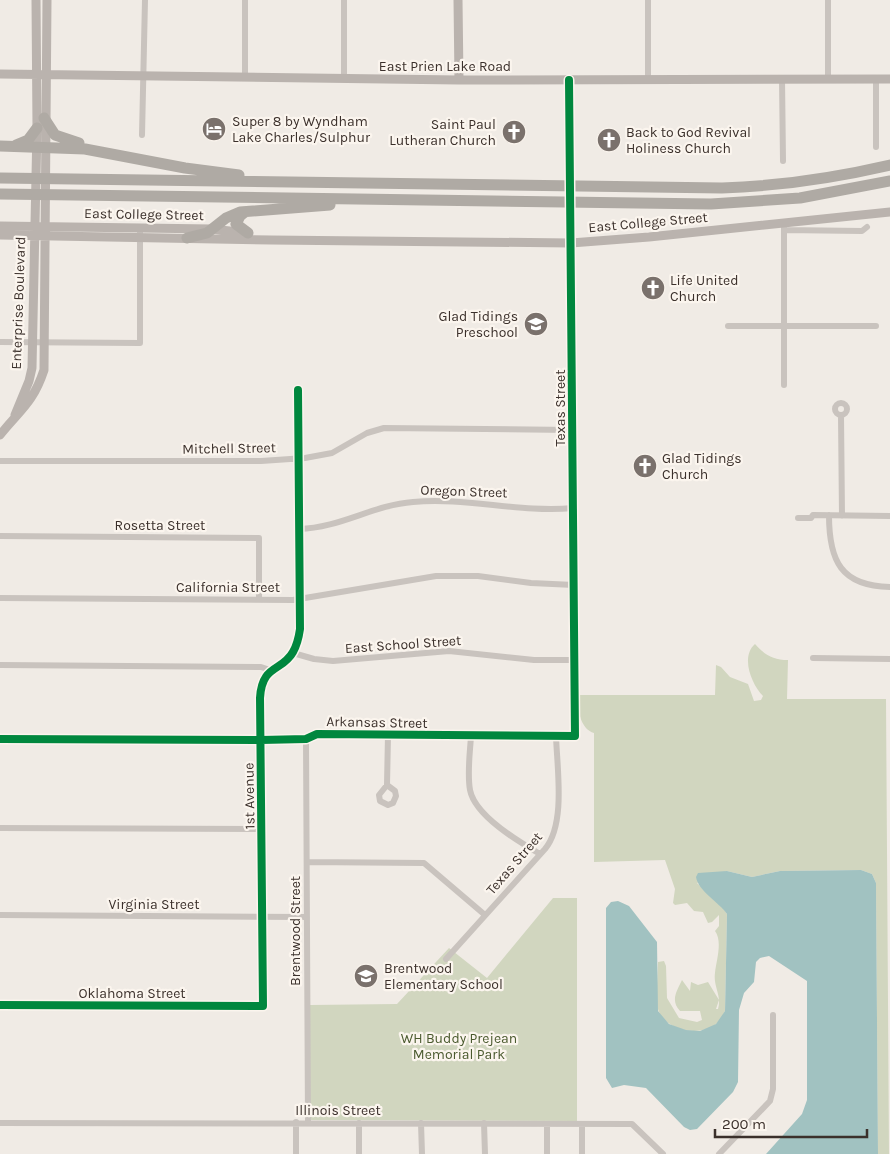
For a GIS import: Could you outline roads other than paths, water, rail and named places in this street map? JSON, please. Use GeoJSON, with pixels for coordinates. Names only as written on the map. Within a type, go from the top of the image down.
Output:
{"type":"FeatureCollection","features":[{"type":"Feature","properties":{"kind":"highway"},"geometry":{"type":"LineString","coordinates":[[44,118],[51,131],[60,138],[120,154]]}},
{"type":"Feature","properties":{"kind":"highway"},"geometry":{"type":"LineString","coordinates":[[4,146],[26,142],[37,128]]}},
{"type":"Feature","properties":{"kind":"highway"},"geometry":{"type":"LineString","coordinates":[[4,146],[85,149],[211,172],[311,182]]}},
{"type":"Feature","properties":{"kind":"highway"},"geometry":{"type":"LineString","coordinates":[[0,178],[554,186],[769,186],[813,181],[890,165]]}},
{"type":"Feature","properties":{"kind":"highway"},"geometry":{"type":"LineString","coordinates":[[0,194],[551,202],[764,202],[829,194],[890,181]]}},
{"type":"Feature","properties":{"kind":"highway"},"geometry":{"type":"LineString","coordinates":[[187,238],[212,229],[226,218],[246,211],[325,205],[401,204],[443,200]]}},
{"type":"Feature","properties":{"kind":"highway"},"geometry":{"type":"LineString","coordinates":[[246,211],[240,216],[236,224],[248,233]]}},
{"type":"Feature","properties":{"kind":"street","name":"Enterprise Boulevard"},"geometry":{"type":"LineString","coordinates":[[14,417],[27,406],[37,390],[44,370],[46,343],[46,231],[41,147],[37,128],[36,0]]}},
{"type":"Feature","properties":{"kind":"street","name":"Enterprise Boulevard"},"geometry":{"type":"LineString","coordinates":[[14,417],[29,381],[33,343],[34,231],[47,74],[47,0]]}},
{"type":"Feature","properties":{"kind":"street"},"geometry":{"type":"LineString","coordinates":[[142,135],[145,75],[145,0]]}},
{"type":"Feature","properties":{"kind":"street"},"geometry":{"type":"LineString","coordinates":[[245,0],[245,76]]}},
{"type":"Feature","properties":{"kind":"street"},"geometry":{"type":"LineString","coordinates":[[344,0],[344,78]]}},
{"type":"Feature","properties":{"kind":"street"},"geometry":{"type":"LineString","coordinates":[[458,0],[459,80]]}},
{"type":"Feature","properties":{"kind":"street"},"geometry":{"type":"LineString","coordinates":[[648,0],[648,79]]}},
{"type":"Feature","properties":{"kind":"street"},"geometry":{"type":"LineString","coordinates":[[828,0],[828,79]]}},
{"type":"Feature","properties":{"kind":"street"},"geometry":{"type":"LineString","coordinates":[[36,29],[46,29]]}},
{"type":"Feature","properties":{"kind":"street","name":"East Prien Lake Road"},"geometry":{"type":"LineString","coordinates":[[0,74],[459,80],[890,79]]}},
{"type":"Feature","properties":{"kind":"street"},"geometry":{"type":"LineString","coordinates":[[782,79],[783,161]]}},
{"type":"Feature","properties":{"kind":"street"},"geometry":{"type":"LineString","coordinates":[[876,79],[876,147]]}},
{"type":"Feature","properties":{"kind":"street","name":"Texas Street"},"geometry":{"type":"LineString","coordinates":[[569,80],[575,736]]}},
{"type":"Feature","properties":{"kind":"street","name":"East College Street"},"geometry":{"type":"LineString","coordinates":[[46,231],[140,238],[571,243],[784,226],[890,212]]}},
{"type":"Feature","properties":{"kind":"street","name":"East College Street"},"geometry":{"type":"LineString","coordinates":[[0,226],[34,231]]}},
{"type":"Feature","properties":{"kind":"street"},"geometry":{"type":"LineString","coordinates":[[784,385],[784,226],[862,231],[867,227]]}},
{"type":"Feature","properties":{"kind":"street"},"geometry":{"type":"LineString","coordinates":[[0,342],[140,344],[140,228]]}},
{"type":"Feature","properties":{"kind":"street","name":"East College Street"},"geometry":{"type":"LineString","coordinates":[[0,235],[34,231],[140,228],[212,229],[287,239]]}},
{"type":"Feature","properties":{"kind":"street"},"geometry":{"type":"LineString","coordinates":[[728,326],[876,326]]}},
{"type":"Feature","properties":{"kind":"street"},"geometry":{"type":"LineString","coordinates":[[293,653],[300,631],[298,390]]}},
{"type":"Feature","properties":{"kind":"street"},"geometry":{"type":"LineString","coordinates":[[841,416],[842,516]]}},
{"type":"Feature","properties":{"kind":"street"},"geometry":{"type":"LineString","coordinates":[[0,435],[14,417]]}},
{"type":"Feature","properties":{"kind":"street","name":"Mitchell Street"},"geometry":{"type":"LineString","coordinates":[[0,461],[261,461],[332,453],[367,433],[384,428],[572,430]]}},
{"type":"Feature","properties":{"kind":"street","name":"Oregon Street"},"geometry":{"type":"LineString","coordinates":[[299,529],[333,526],[385,507],[415,502],[573,508]]}},
{"type":"Feature","properties":{"kind":"street"},"geometry":{"type":"LineString","coordinates":[[829,515],[831,547],[842,570],[851,578],[863,583],[890,587]]}},
{"type":"Feature","properties":{"kind":"street"},"geometry":{"type":"LineString","coordinates":[[798,518],[829,515],[890,516]]}},
{"type":"Feature","properties":{"kind":"street","name":"Rosetta Street"},"geometry":{"type":"LineString","coordinates":[[0,536],[259,538],[260,600]]}},
{"type":"Feature","properties":{"kind":"street","name":"California Street"},"geometry":{"type":"LineString","coordinates":[[0,598],[300,599],[397,581],[436,576],[478,576],[574,586]]}},
{"type":"Feature","properties":{"kind":"street","name":"East School Street"},"geometry":{"type":"LineString","coordinates":[[293,653],[314,659],[334,660],[449,651],[534,660],[574,660]]}},
{"type":"Feature","properties":{"kind":"street","name":"1st Avenue"},"geometry":{"type":"LineString","coordinates":[[263,1006],[260,692],[263,681],[270,670],[293,653]]}},
{"type":"Feature","properties":{"kind":"street"},"geometry":{"type":"LineString","coordinates":[[813,658],[890,658]]}},
{"type":"Feature","properties":{"kind":"street"},"geometry":{"type":"LineString","coordinates":[[0,665],[261,667],[270,670]]}},
{"type":"Feature","properties":{"kind":"street","name":"Arkansas Street"},"geometry":{"type":"LineString","coordinates":[[0,739],[261,740],[306,739],[317,734],[575,736]]}},
{"type":"Feature","properties":{"kind":"street"},"geometry":{"type":"LineString","coordinates":[[388,735],[388,785]]}},
{"type":"Feature","properties":{"kind":"street"},"geometry":{"type":"LineString","coordinates":[[471,736],[470,790],[478,808],[516,841],[540,854]]}},
{"type":"Feature","properties":{"kind":"street","name":"Texas Street"},"geometry":{"type":"LineString","coordinates":[[446,959],[550,844],[556,829],[556,736]]}},
{"type":"Feature","properties":{"kind":"street","name":"Brentwood Street"},"geometry":{"type":"LineString","coordinates":[[306,739],[308,1122]]}},
{"type":"Feature","properties":{"kind":"street"},"geometry":{"type":"LineString","coordinates":[[0,828],[262,829]]}},
{"type":"Feature","properties":{"kind":"street"},"geometry":{"type":"LineString","coordinates":[[307,862],[424,863],[485,915]]}},
{"type":"Feature","properties":{"kind":"street","name":"Virginia Street"},"geometry":{"type":"LineString","coordinates":[[0,915],[307,917]]}},
{"type":"Feature","properties":{"kind":"street","name":"Oklahoma Street"},"geometry":{"type":"LineString","coordinates":[[0,1004],[263,1006]]}},
{"type":"Feature","properties":{"kind":"street"},"geometry":{"type":"LineString","coordinates":[[719,1154],[770,1101],[773,1089],[773,1016]]}},
{"type":"Feature","properties":{"kind":"street"},"geometry":{"type":"LineString","coordinates":[[296,1122],[296,1154]]}},
{"type":"Feature","properties":{"kind":"street"},"geometry":{"type":"LineString","coordinates":[[359,1122],[359,1154]]}},
{"type":"Feature","properties":{"kind":"street","name":"Illinois Street"},"geometry":{"type":"LineString","coordinates":[[0,1123],[359,1122],[632,1124],[663,1154]]}},
{"type":"Feature","properties":{"kind":"street"},"geometry":{"type":"LineString","coordinates":[[421,1123],[422,1154]]}},
{"type":"Feature","properties":{"kind":"street"},"geometry":{"type":"LineString","coordinates":[[484,1123],[484,1154]]}},
{"type":"Feature","properties":{"kind":"street"},"geometry":{"type":"LineString","coordinates":[[547,1124],[547,1154]]}},
{"type":"Feature","properties":{"kind":"street"},"geometry":{"type":"LineString","coordinates":[[582,1124],[582,1154]]}},
{"type":"Feature","properties":{"kind":"water"},"geometry":{"type":"Polygon","coordinates":[[[861,870],[872,874],[876,883],[878,1154],[766,1154],[802,1114],[807,1100],[807,981],[769,956],[760,958],[756,962],[754,982],[744,993],[739,1010],[738,1082],[733,1092],[697,1129],[690,1130],[684,1127],[646,1088],[624,1085],[612,1088],[606,1078],[606,908],[611,902],[618,901],[629,906],[657,942],[658,1011],[669,1024],[686,1030],[700,1031],[716,1024],[725,1011],[727,914],[701,887],[696,877],[698,873],[727,871],[752,877],[780,871],[861,870]]]}},
{"type":"Feature","properties":{"kind":"place","name":"Super 8 by Wyndham Lake Charles/Sulphur"},"geometry":{"type":"Point","coordinates":[214,129]}},
{"type":"Feature","properties":{"kind":"place","name":"Saint Paul Lutheran Church"},"geometry":{"type":"Point","coordinates":[514,132]}},
{"type":"Feature","properties":{"kind":"place","name":"Back to God Revival Holiness Church"},"geometry":{"type":"Point","coordinates":[609,140]}},
{"type":"Feature","properties":{"kind":"place","name":"Life United Church"},"geometry":{"type":"Point","coordinates":[653,288]}},
{"type":"Feature","properties":{"kind":"place","name":"Glad Tidings Preschool"},"geometry":{"type":"Point","coordinates":[536,324]}},
{"type":"Feature","properties":{"kind":"place","name":"Glad Tidings Church"},"geometry":{"type":"Point","coordinates":[645,466]}},
{"type":"Feature","properties":{"kind":"place","name":"Brentwood Elementary School"},"geometry":{"type":"Point","coordinates":[366,976]}},
{"type":"Feature","properties":{"kind":"park label","name":"WH Buddy Prejean Memorial Park"},"geometry":{"type":"Point","coordinates":[459,1046]}}]}
